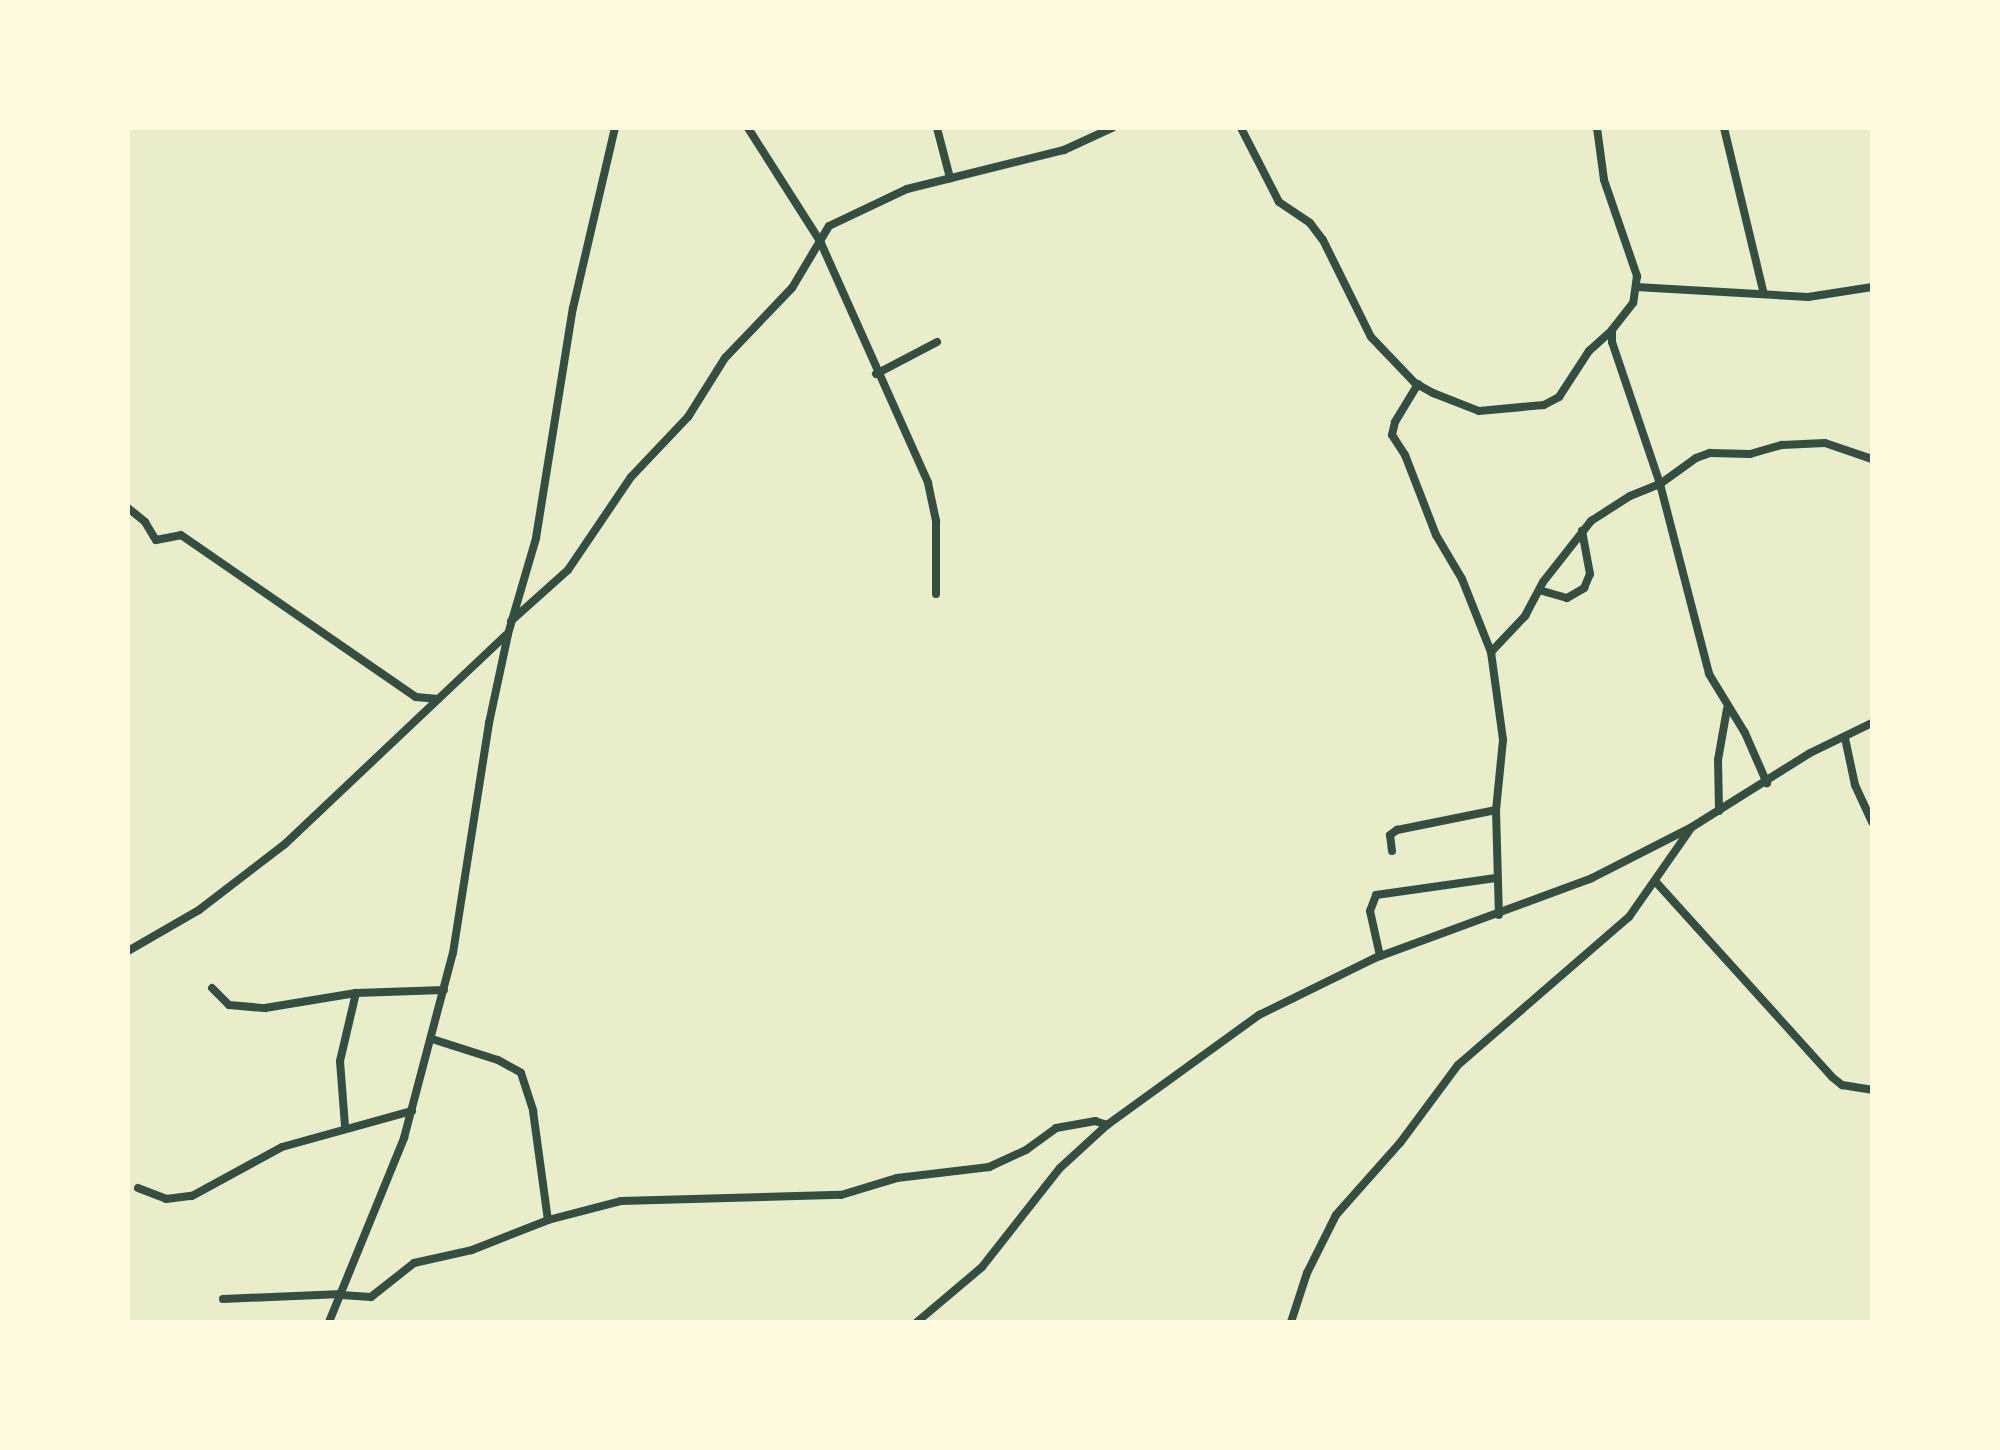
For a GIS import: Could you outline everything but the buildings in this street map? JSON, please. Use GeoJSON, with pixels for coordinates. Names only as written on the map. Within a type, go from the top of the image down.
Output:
{"type":"FeatureCollection","features":[{"type":"Feature","properties":{"kind":"street"},"geometry":{"type":"LineString","coordinates":[[330,1322],[412,1111],[444,990],[508,634],[536,538],[573,308],[615,128]]}},
{"type":"Feature","properties":{"kind":"street"},"geometry":{"type":"LineString","coordinates":[[748,128],[820,241],[876,374],[928,483],[936,521],[936,594]]}},
{"type":"Feature","properties":{"kind":"street"},"geometry":{"type":"LineString","coordinates":[[938,128],[950,178]]}},
{"type":"Feature","properties":{"kind":"street"},"geometry":{"type":"LineString","coordinates":[[511,621],[568,570],[624,486],[688,417],[725,358],[792,288],[829,226],[872,203],[950,178],[1064,150],[1112,128]]}},
{"type":"Feature","properties":{"kind":"street"},"geometry":{"type":"LineString","coordinates":[[1241,128],[1279,202],[1310,223],[1323,240],[1371,337],[1418,384],[1479,411],[1544,405],[1559,396],[1589,351],[1612,330],[1632,303],[1636,287],[1634,261],[1601,168],[1597,128]]}},
{"type":"Feature","properties":{"kind":"street"},"geometry":{"type":"LineString","coordinates":[[1724,128],[1763,291]]}},
{"type":"Feature","properties":{"kind":"street"},"geometry":{"type":"LineString","coordinates":[[1636,287],[1668,292],[1763,291],[1808,297],[1872,287]]}},
{"type":"Feature","properties":{"kind":"street"},"geometry":{"type":"LineString","coordinates":[[1612,330],[1660,484],[1709,674],[1745,732],[1768,783]]}},
{"type":"Feature","properties":{"kind":"street"},"geometry":{"type":"LineString","coordinates":[[876,374],[937,342]]}},
{"type":"Feature","properties":{"kind":"street"},"geometry":{"type":"LineString","coordinates":[[1418,384],[1394,422],[1392,435],[1405,455],[1436,535],[1462,578],[1491,652],[1503,740],[1496,810],[1499,915]]}},
{"type":"Feature","properties":{"kind":"street"},"geometry":{"type":"LineString","coordinates":[[1491,652],[1525,616],[1582,531],[1630,496],[1660,484],[1710,453],[1750,454],[1782,445],[1825,443],[1872,459]]}},
{"type":"Feature","properties":{"kind":"street"},"geometry":{"type":"LineString","coordinates":[[128,508],[145,522],[156,540],[182,535],[416,697],[438,699]]}},
{"type":"Feature","properties":{"kind":"street"},"geometry":{"type":"LineString","coordinates":[[1539,590],[1567,598],[1584,588],[1590,574],[1582,531]]}},
{"type":"Feature","properties":{"kind":"street"},"geometry":{"type":"LineString","coordinates":[[128,951],[199,910],[284,844],[508,634]]}},
{"type":"Feature","properties":{"kind":"street"},"geometry":{"type":"LineString","coordinates":[[1719,811],[1718,760],[1727,708]]}},
{"type":"Feature","properties":{"kind":"street"},"geometry":{"type":"LineString","coordinates":[[917,1322],[1010,1238],[1028,1206],[1060,1168],[1107,1124],[1259,1015],[1380,956],[1592,878],[1768,783],[1810,753],[1872,723]]}},
{"type":"Feature","properties":{"kind":"street"},"geometry":{"type":"LineString","coordinates":[[1846,738],[1855,785],[1872,822]]}},
{"type":"Feature","properties":{"kind":"street"},"geometry":{"type":"LineString","coordinates":[[1392,851],[1392,832],[1496,810]]}},
{"type":"Feature","properties":{"kind":"street"},"geometry":{"type":"LineString","coordinates":[[1291,1322],[1325,1232],[1458,1065],[1629,917],[1692,826]]}},
{"type":"Feature","properties":{"kind":"street"},"geometry":{"type":"LineString","coordinates":[[1380,956],[1370,911],[1376,894],[1496,878]]}},
{"type":"Feature","properties":{"kind":"street"},"geometry":{"type":"LineString","coordinates":[[1655,881],[1842,1086],[1872,1090]]}},
{"type":"Feature","properties":{"kind":"street"},"geometry":{"type":"LineString","coordinates":[[212,988],[221,1000],[242,1008],[295,1005],[356,992],[444,990]]}},
{"type":"Feature","properties":{"kind":"street"},"geometry":{"type":"LineString","coordinates":[[345,1126],[340,1061],[356,992]]}},
{"type":"Feature","properties":{"kind":"street"},"geometry":{"type":"LineString","coordinates":[[432,1040],[498,1060],[521,1073],[532,1111],[548,1220]]}},
{"type":"Feature","properties":{"kind":"street"},"geometry":{"type":"LineString","coordinates":[[138,1188],[166,1199],[192,1196],[282,1147],[345,1126],[412,1111]]}},
{"type":"Feature","properties":{"kind":"street"},"geometry":{"type":"LineString","coordinates":[[222,1299],[371,1297],[414,1263],[472,1250],[548,1220],[643,1198],[841,1195],[897,1178],[989,1167],[1026,1150],[1056,1128],[1096,1121],[1107,1124]]}}]}
